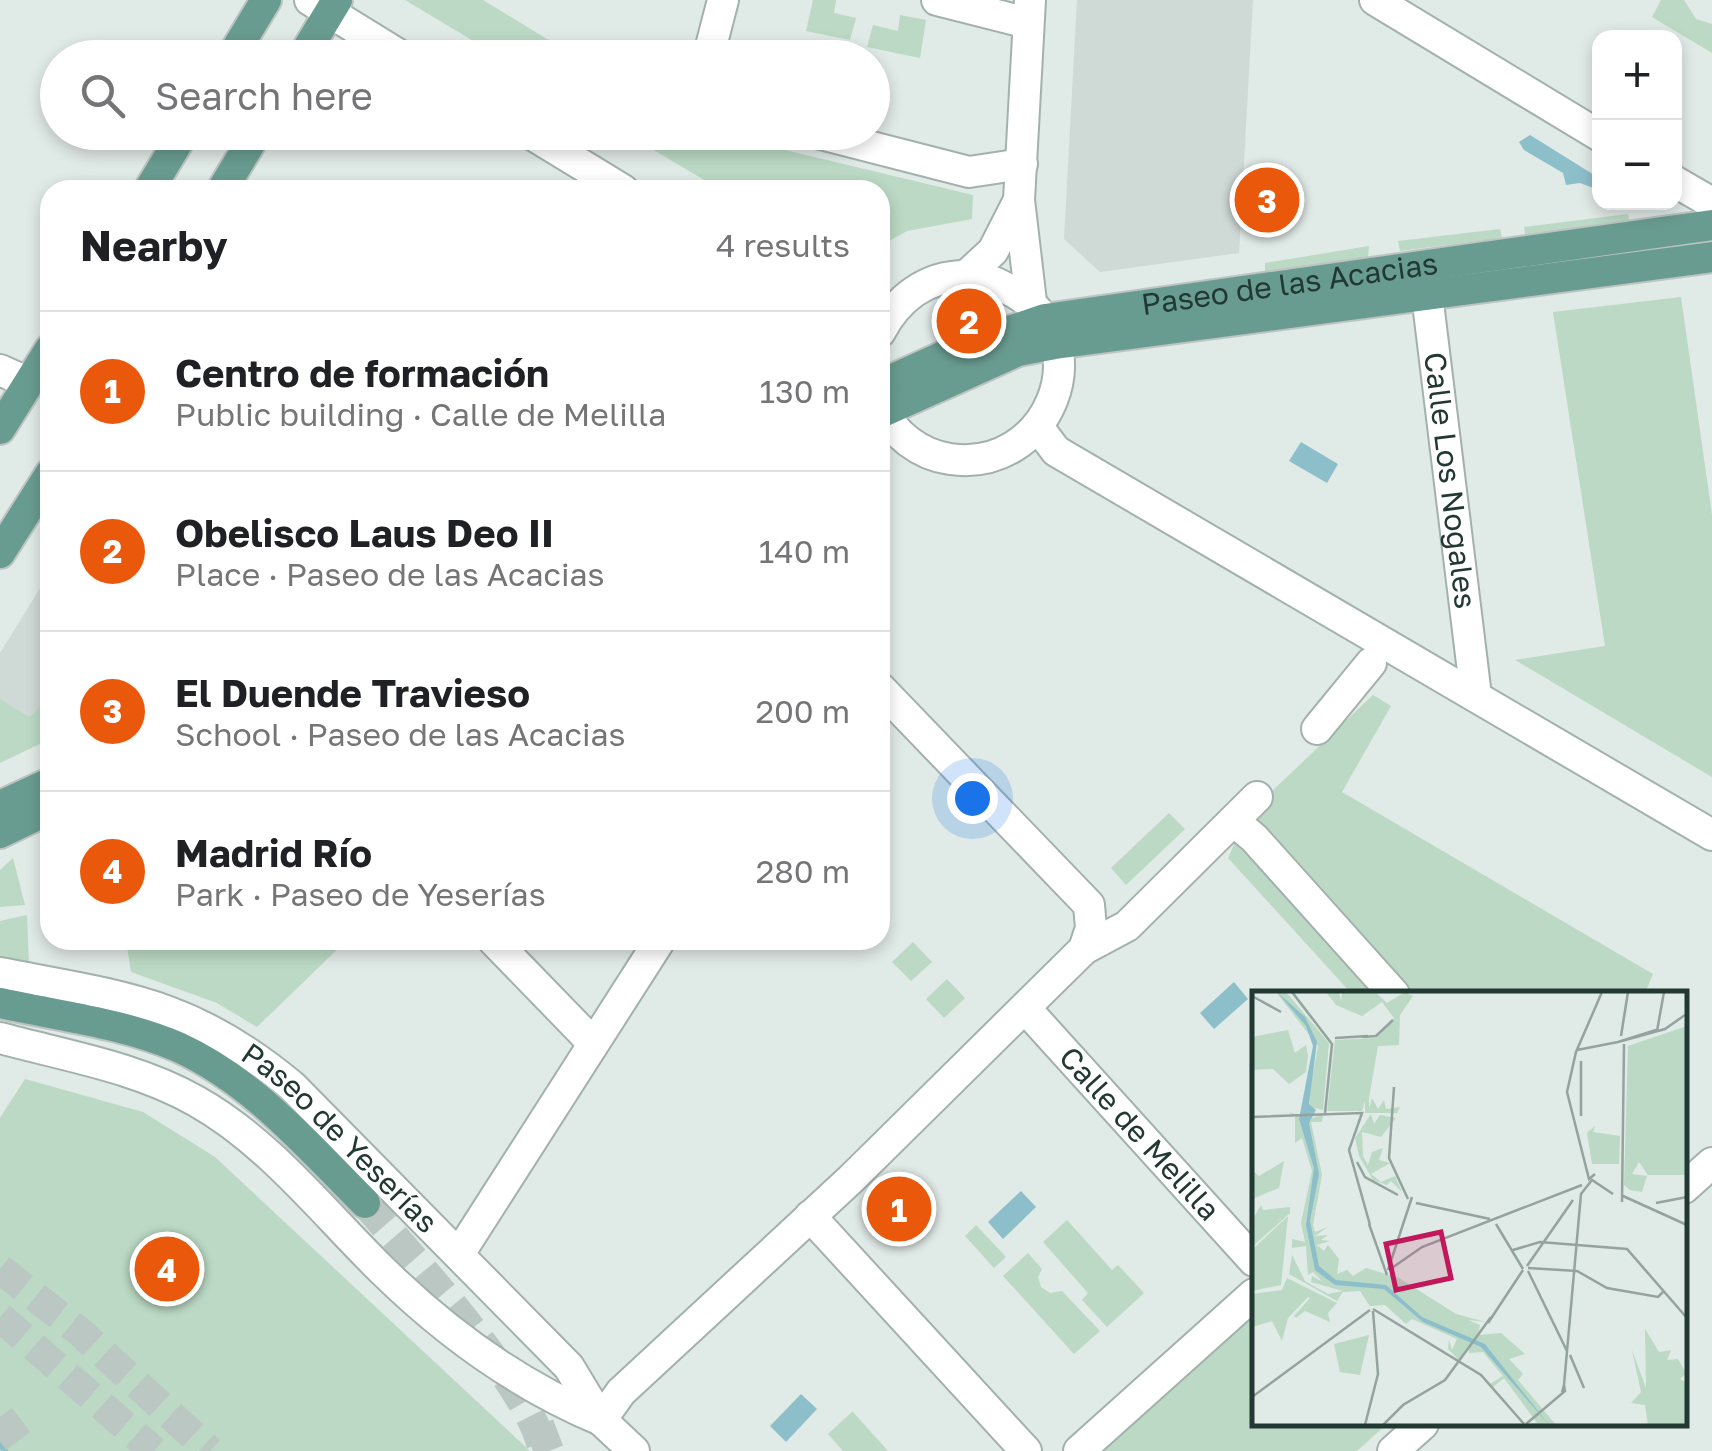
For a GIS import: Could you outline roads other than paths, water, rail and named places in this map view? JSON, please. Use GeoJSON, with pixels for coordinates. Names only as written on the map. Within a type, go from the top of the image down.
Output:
{"type":"FeatureCollection","features":[{"type":"Feature","properties":{"kind":"main road"},"geometry":{"type":"LineString","coordinates":[[242,40],[266,0]]}},
{"type":"Feature","properties":{"kind":"main road"},"geometry":{"type":"LineString","coordinates":[[310,40],[326,4]]}},
{"type":"Feature","properties":{"kind":"main road"},"geometry":{"type":"LineString","coordinates":[[155,180],[173,150]]}},
{"type":"Feature","properties":{"kind":"main road"},"geometry":{"type":"LineString","coordinates":[[228,180],[246,150]]}},
{"type":"Feature","properties":{"kind":"main road","name":"Paseo de las Acacias"},"geometry":{"type":"LineString","coordinates":[[1426,281],[1712,225]]}},
{"type":"Feature","properties":{"kind":"main road","name":"Paseo de las Acacias"},"geometry":{"type":"LineString","coordinates":[[890,400],[1018,351],[1044,322],[1426,281],[1712,256]]}},
{"type":"Feature","properties":{"kind":"main road"},"geometry":{"type":"LineString","coordinates":[[0,429],[40,365]]}},
{"type":"Feature","properties":{"kind":"main road"},"geometry":{"type":"LineString","coordinates":[[0,553],[40,490]]}},
{"type":"Feature","properties":{"kind":"main road"},"geometry":{"type":"LineString","coordinates":[[0,806],[40,788]]}},
{"type":"Feature","properties":{"kind":"main road"},"geometry":{"type":"LineString","coordinates":[[0,833],[40,814]]}},
{"type":"Feature","properties":{"kind":"main road","name":"Paseo de Yeserías"},"geometry":{"type":"LineString","coordinates":[[0,980],[180,1048],[234,1080],[272,1110],[365,1202]]}},
{"type":"Feature","properties":{"kind":"street"},"geometry":{"type":"LineString","coordinates":[[713,40],[723,0]]}},
{"type":"Feature","properties":{"kind":"street"},"geometry":{"type":"LineString","coordinates":[[890,419],[904,439],[934,457],[969,462],[1004,454],[1038,428],[1053,402],[1059,373],[1044,322],[1019,200],[1029,11],[937,0]]}},
{"type":"Feature","properties":{"kind":"street"},"geometry":{"type":"LineString","coordinates":[[1375,0],[1592,131]]}},
{"type":"Feature","properties":{"kind":"street"},"geometry":{"type":"LineString","coordinates":[[326,4],[378,40]]}},
{"type":"Feature","properties":{"kind":"street"},"geometry":{"type":"LineString","coordinates":[[557,150],[607,180]]}},
{"type":"Feature","properties":{"kind":"street"},"geometry":{"type":"LineString","coordinates":[[884,150],[970,172],[1022,164]]}},
{"type":"Feature","properties":{"kind":"street"},"geometry":{"type":"LineString","coordinates":[[1682,186],[1712,203]]}},
{"type":"Feature","properties":{"kind":"street"},"geometry":{"type":"LineString","coordinates":[[967,276],[993,251],[1019,200]]}},
{"type":"Feature","properties":{"kind":"street"},"geometry":{"type":"LineString","coordinates":[[890,315],[923,286],[967,276],[992,280],[1044,322]]}},
{"type":"Feature","properties":{"kind":"street","name":"Calle Los Nogales"},"geometry":{"type":"LineString","coordinates":[[1426,281],[1476,696]]}},
{"type":"Feature","properties":{"kind":"street"},"geometry":{"type":"LineString","coordinates":[[0,370],[29,383]]}},
{"type":"Feature","properties":{"kind":"street"},"geometry":{"type":"LineString","coordinates":[[1038,428],[1056,451],[1712,835]]}},
{"type":"Feature","properties":{"kind":"street"},"geometry":{"type":"LineString","coordinates":[[1318,729],[1371,663]]}},
{"type":"Feature","properties":{"kind":"street"},"geometry":{"type":"LineString","coordinates":[[890,698],[1089,905],[1091,928],[1084,949]]}},
{"type":"Feature","properties":{"kind":"street"},"geometry":{"type":"LineString","coordinates":[[601,1420],[621,1392],[810,1216],[1084,949],[1126,926],[1236,823],[1258,797]]}},
{"type":"Feature","properties":{"kind":"street"},"geometry":{"type":"LineString","coordinates":[[1236,823],[1254,838],[1391,991]]}},
{"type":"Feature","properties":{"kind":"street"},"geometry":{"type":"LineString","coordinates":[[502,950],[592,1042]]}},
{"type":"Feature","properties":{"kind":"street"},"geometry":{"type":"LineString","coordinates":[[459,1254],[653,950]]}},
{"type":"Feature","properties":{"kind":"street","name":"Paseo de Yeserías"},"geometry":{"type":"LineString","coordinates":[[0,980],[145,1001],[191,1018],[247,1048],[292,1086],[570,1368],[601,1420],[634,1451]]}},
{"type":"Feature","properties":{"kind":"street","name":"Calle de Melilla"},"geometry":{"type":"LineString","coordinates":[[1025,1008],[1252,1260]]}},
{"type":"Feature","properties":{"kind":"street","name":"Paseo de Yeserías"},"geometry":{"type":"LineString","coordinates":[[0,1038],[156,1081],[210,1109],[264,1152],[384,1272],[457,1336],[566,1405],[601,1420]]}},
{"type":"Feature","properties":{"kind":"street"},"geometry":{"type":"LineString","coordinates":[[1687,1185],[1712,1162]]}},
{"type":"Feature","properties":{"kind":"street"},"geometry":{"type":"LineString","coordinates":[[810,1216],[1026,1451]]}},
{"type":"Feature","properties":{"kind":"street"},"geometry":{"type":"LineString","coordinates":[[1080,1451],[1252,1296]]}},
{"type":"Feature","properties":{"kind":"street"},"geometry":{"type":"LineString","coordinates":[[1392,1451],[1421,1426]]}},
{"type":"Feature","properties":{"kind":"water"},"geometry":{"type":"Polygon","coordinates":[[[1530,135],[1592,174],[1592,187],[1580,183],[1566,185],[1563,173],[1524,150],[1519,142],[1530,135]]]}},
{"type":"Feature","properties":{"kind":"water"},"geometry":{"type":"Polygon","coordinates":[[[1301,442],[1338,464],[1327,483],[1289,461],[1301,442]]]}},
{"type":"Feature","properties":{"kind":"water"},"geometry":{"type":"Polygon","coordinates":[[[1234,982],[1248,999],[1214,1029],[1200,1013],[1234,982]]]}},
{"type":"Feature","properties":{"kind":"water"},"geometry":{"type":"Polygon","coordinates":[[[1021,1191],[1036,1207],[1003,1239],[988,1222],[1021,1191]]]}},
{"type":"Feature","properties":{"kind":"water"},"geometry":{"type":"Polygon","coordinates":[[[801,1394],[817,1409],[786,1442],[770,1426],[801,1394]]]}},
{"type":"Feature","properties":{"kind":"waterway"},"geometry":{"type":"LineString","coordinates":[[0,1444],[5,1451]]}},
{"type":"Feature","properties":{"kind":"tunnel"},"geometry":{"type":"LineString","coordinates":[[365,1203],[494,1359],[534,1424],[543,1451]]}},
{"type":"Feature","properties":{"kind":"tunnel"},"geometry":{"type":"LineString","coordinates":[[0,1269],[80,1332],[210,1451]]}},
{"type":"Feature","properties":{"kind":"tunnel"},"geometry":{"type":"LineString","coordinates":[[0,1317],[154,1451]]}},
{"type":"Feature","properties":{"kind":"tunnel"},"geometry":{"type":"LineString","coordinates":[[0,1417],[26,1451]]}},
{"type":"Feature","properties":{"kind":"tunnel"},"geometry":{"type":"LineString","coordinates":[[539,1425],[549,1451]]}},
{"type":"Feature","properties":{"kind":"place","name":"El Duende Travieso"},"geometry":{"type":"Point","coordinates":[1267,200]}},
{"type":"Feature","properties":{"kind":"place","name":"Obelisco Laus Deo II"},"geometry":{"type":"Point","coordinates":[969,321]}},
{"type":"Feature","properties":{"kind":"place","name":"Centro de formación"},"geometry":{"type":"Point","coordinates":[899,1209]}},
{"type":"Feature","properties":{"kind":"place","name":"Madrid Río"},"geometry":{"type":"Point","coordinates":[167,1269]}}]}
